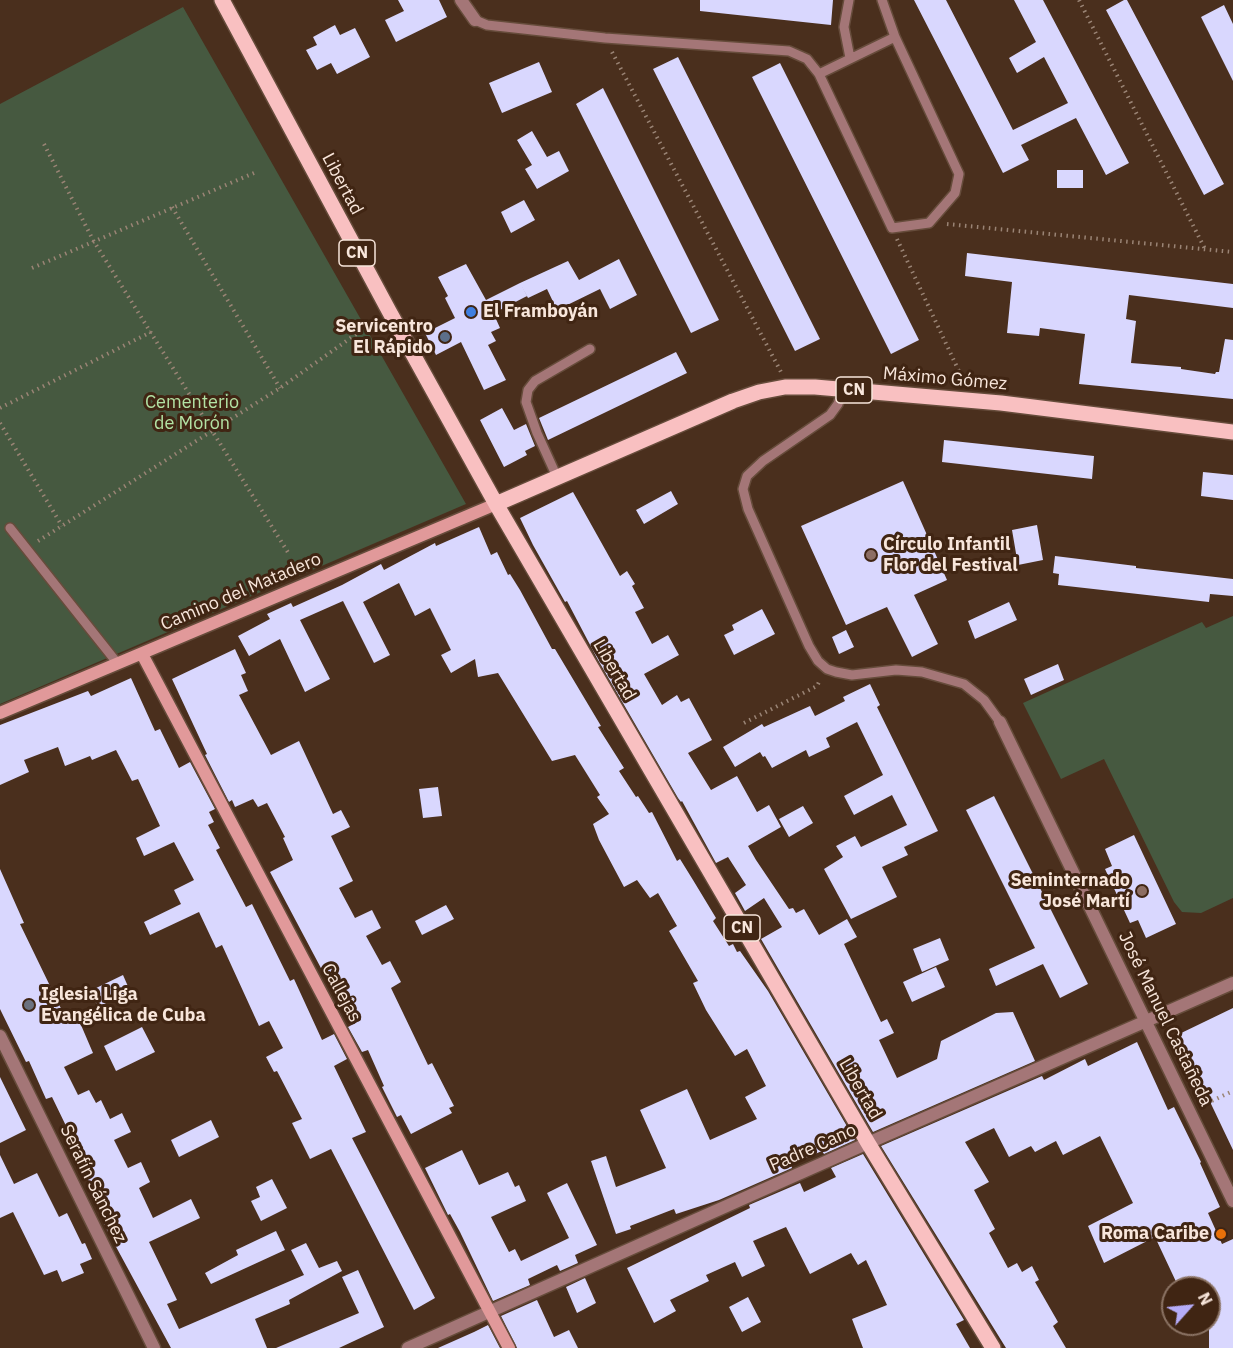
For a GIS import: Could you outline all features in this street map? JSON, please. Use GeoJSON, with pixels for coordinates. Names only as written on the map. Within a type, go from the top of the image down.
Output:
{"type":"FeatureCollection","features":[{"type":"Feature","properties":{"kind":"main road","name":"Libertad"},"geometry":{"type":"LineString","coordinates":[[222,0],[388,311],[495,504],[868,1143],[993,1348]]}},
{"type":"Feature","properties":{"kind":"main road","name":"Máximo Gómez"},"geometry":{"type":"LineString","coordinates":[[495,504],[733,401],[759,392],[785,387],[843,389],[972,401],[1233,432]]}},
{"type":"Feature","properties":{"kind":"main road","name":"Camino del Matadero"},"geometry":{"type":"LineString","coordinates":[[0,713],[495,504]]}},
{"type":"Feature","properties":{"kind":"main road","name":"Callejas"},"geometry":{"type":"LineString","coordinates":[[142,654],[509,1348]]}},
{"type":"Feature","properties":{"kind":"street"},"geometry":{"type":"LineString","coordinates":[[461,0],[475,20]]}},
{"type":"Feature","properties":{"kind":"street","name":"José Manuel Castañeda"},"geometry":{"type":"LineString","coordinates":[[1000,722],[1233,1201]]}},
{"type":"Feature","properties":{"kind":"street","name":"Padre Cano"},"geometry":{"type":"LineString","coordinates":[[408,1348],[1233,983]]}},
{"type":"Feature","properties":{"kind":"street","name":"Serafín Sánchez"},"geometry":{"type":"LineString","coordinates":[[0,1036],[154,1348]]}},
{"type":"Feature","properties":{"kind":"lane"},"geometry":{"type":"LineString","coordinates":[[849,0],[844,27],[850,58]]}},
{"type":"Feature","properties":{"kind":"lane"},"geometry":{"type":"LineString","coordinates":[[475,20],[487,25],[605,38],[789,51],[807,59],[819,74],[892,228],[929,223],[955,192],[959,174],[895,38],[882,0]]}},
{"type":"Feature","properties":{"kind":"lane"},"geometry":{"type":"LineString","coordinates":[[819,74],[895,38]]}},
{"type":"Feature","properties":{"kind":"lane"},"geometry":{"type":"LineString","coordinates":[[557,477],[526,402],[528,390],[535,381],[590,349]]}},
{"type":"Feature","properties":{"kind":"lane"},"geometry":{"type":"LineString","coordinates":[[827,669],[818,661],[809,646],[748,509],[743,489],[747,476],[763,461],[830,415],[838,404],[843,389]]}},
{"type":"Feature","properties":{"kind":"lane"},"geometry":{"type":"LineString","coordinates":[[10,528],[118,664]]}},
{"type":"Feature","properties":{"kind":"lane","name":"José Manuel Castañeda"},"geometry":{"type":"LineString","coordinates":[[827,669],[852,675],[896,670],[922,672],[946,678],[964,684],[984,700],[1000,722]]}},
{"type":"Feature","properties":{"kind":"path"},"geometry":{"type":"LineString","coordinates":[[1079,0],[1205,249]]}},
{"type":"Feature","properties":{"kind":"path"},"geometry":{"type":"LineString","coordinates":[[605,38],[780,368],[785,387]]}},
{"type":"Feature","properties":{"kind":"path"},"geometry":{"type":"LineString","coordinates":[[44,144],[93,240],[289,554]]}},
{"type":"Feature","properties":{"kind":"path"},"geometry":{"type":"LineString","coordinates":[[32,268],[254,173]]}},
{"type":"Feature","properties":{"kind":"path"},"geometry":{"type":"LineString","coordinates":[[172,207],[280,388]]}},
{"type":"Feature","properties":{"kind":"path"},"geometry":{"type":"LineString","coordinates":[[929,223],[1233,252]]}},
{"type":"Feature","properties":{"kind":"path"},"geometry":{"type":"LineString","coordinates":[[892,228],[972,401]]}},
{"type":"Feature","properties":{"kind":"path"},"geometry":{"type":"LineString","coordinates":[[26,549],[280,388],[388,311]]}},
{"type":"Feature","properties":{"kind":"path"},"geometry":{"type":"LineString","coordinates":[[0,408],[151,332]]}},
{"type":"Feature","properties":{"kind":"path"},"geometry":{"type":"LineString","coordinates":[[0,423],[63,526]]}},
{"type":"Feature","properties":{"kind":"path"},"geometry":{"type":"LineString","coordinates":[[744,723],[817,686],[827,669]]}},
{"type":"Feature","properties":{"kind":"path"},"geometry":{"type":"LineString","coordinates":[[1190,1111],[1233,1091]]}},
{"type":"Feature","properties":{"kind":"green space","name":"Cementerio de Morón"},"geometry":{"type":"Polygon","coordinates":[[[183,7],[466,504],[0,704],[0,104],[183,7]]]}},
{"type":"Feature","properties":{"kind":"green space"},"geometry":{"type":"Polygon","coordinates":[[[1233,616],[1233,898],[1201,913],[1182,912],[1174,902],[1104,759],[1061,779],[1023,703],[1202,622],[1206,628],[1233,616]]]}},
{"type":"Feature","properties":{"kind":"building"},"geometry":{"type":"Polygon","coordinates":[[[398,0],[439,0],[447,17],[396,42],[385,20],[404,11],[398,0]]]}},
{"type":"Feature","properties":{"kind":"building"},"geometry":{"type":"Polygon","coordinates":[[[700,0],[833,0],[831,25],[700,11],[700,0]]]}},
{"type":"Feature","properties":{"kind":"building"},"geometry":{"type":"Polygon","coordinates":[[[914,0],[946,0],[1013,130],[1068,103],[1044,57],[1017,73],[1009,58],[1036,42],[1014,0],[1043,0],[1129,163],[1106,175],[1076,118],[1021,145],[1029,160],[1003,173],[914,0]]]}},
{"type":"Feature","properties":{"kind":"building"},"geometry":{"type":"Polygon","coordinates":[[[1127,0],[1224,184],[1204,195],[1106,10],[1127,0]]]}},
{"type":"Feature","properties":{"kind":"building"},"geometry":{"type":"Polygon","coordinates":[[[1224,5],[1233,24],[1233,81],[1201,17],[1224,5]]]}},
{"type":"Feature","properties":{"kind":"building"},"geometry":{"type":"Polygon","coordinates":[[[335,25],[340,35],[355,28],[370,57],[337,74],[331,63],[317,70],[306,50],[317,45],[313,37],[335,25]]]}},
{"type":"Feature","properties":{"kind":"building"},"geometry":{"type":"Polygon","coordinates":[[[678,57],[820,339],[795,351],[653,69],[678,57]]]}},
{"type":"Feature","properties":{"kind":"building"},"geometry":{"type":"Polygon","coordinates":[[[539,62],[552,92],[502,113],[489,83],[539,62]]]}},
{"type":"Feature","properties":{"kind":"building"},"geometry":{"type":"Polygon","coordinates":[[[780,63],[919,340],[891,354],[752,77],[780,63]]]}},
{"type":"Feature","properties":{"kind":"building"},"geometry":{"type":"Polygon","coordinates":[[[603,88],[719,320],[691,333],[576,104],[603,88]]]}},
{"type":"Feature","properties":{"kind":"building"},"geometry":{"type":"Polygon","coordinates":[[[532,131],[547,157],[559,151],[569,171],[537,189],[525,169],[532,165],[517,140],[532,131]]]}},
{"type":"Feature","properties":{"kind":"building"},"geometry":{"type":"Polygon","coordinates":[[[1057,170],[1083,170],[1083,188],[1057,188],[1057,170]]]}},
{"type":"Feature","properties":{"kind":"building"},"geometry":{"type":"Polygon","coordinates":[[[524,200],[535,220],[511,233],[501,212],[524,200]]]}},
{"type":"Feature","properties":{"kind":"building"},"geometry":{"type":"Polygon","coordinates":[[[967,253],[1233,284],[1233,308],[1129,295],[1126,319],[1136,321],[1131,363],[1181,367],[1181,369],[1215,374],[1219,372],[1225,339],[1233,340],[1233,399],[1079,384],[1085,334],[1040,328],[1039,336],[1007,333],[1012,282],[965,276],[967,253]]]}},
{"type":"Feature","properties":{"kind":"building"},"geometry":{"type":"Polygon","coordinates":[[[619,259],[637,295],[610,309],[600,289],[557,310],[547,289],[528,298],[520,283],[568,261],[579,280],[619,259]]]}},
{"type":"Feature","properties":{"kind":"building"},"geometry":{"type":"Polygon","coordinates":[[[466,264],[486,300],[520,283],[527,296],[498,311],[501,317],[496,319],[500,328],[491,332],[496,341],[488,345],[506,380],[484,390],[461,342],[436,355],[425,333],[455,318],[445,298],[448,296],[438,277],[466,264]]]}},
{"type":"Feature","properties":{"kind":"building"},"geometry":{"type":"Polygon","coordinates":[[[676,352],[687,373],[548,440],[539,418],[676,352]]]}},
{"type":"Feature","properties":{"kind":"building"},"geometry":{"type":"Polygon","coordinates":[[[502,408],[514,430],[526,424],[535,446],[525,451],[527,455],[504,467],[480,420],[502,408]]]}},
{"type":"Feature","properties":{"kind":"building"},"geometry":{"type":"Polygon","coordinates":[[[944,440],[1094,456],[1092,479],[942,462],[944,440]]]}},
{"type":"Feature","properties":{"kind":"building"},"geometry":{"type":"Polygon","coordinates":[[[1203,472],[1233,475],[1233,500],[1201,496],[1203,472]]]}},
{"type":"Feature","properties":{"kind":"building"},"geometry":{"type":"Polygon","coordinates":[[[903,481],[947,580],[914,595],[938,644],[912,657],[887,607],[846,625],[801,526],[903,481]]]}},
{"type":"Feature","properties":{"kind":"building"},"geometry":{"type":"Polygon","coordinates":[[[671,491],[678,504],[644,524],[636,510],[671,491]]]}},
{"type":"Feature","properties":{"kind":"building"},"geometry":{"type":"Polygon","coordinates":[[[573,492],[620,576],[627,571],[635,584],[632,586],[644,608],[635,612],[652,644],[668,635],[679,655],[644,674],[662,705],[677,695],[681,702],[689,698],[712,740],[688,753],[711,790],[737,776],[757,812],[769,805],[781,827],[748,846],[756,860],[789,909],[793,908],[796,913],[804,909],[819,935],[847,919],[857,937],[844,944],[881,1022],[887,1019],[894,1033],[879,1040],[897,1078],[937,1059],[941,1041],[996,1013],[1013,1012],[1035,1061],[873,1132],[761,939],[782,927],[764,898],[745,911],[735,893],[746,885],[728,857],[716,863],[598,660],[567,601],[565,602],[520,518],[573,492]]]}},
{"type":"Feature","properties":{"kind":"building"},"geometry":{"type":"Polygon","coordinates":[[[1037,525],[1043,560],[1018,565],[1012,530],[1037,525]]]}},
{"type":"Feature","properties":{"kind":"building"},"geometry":{"type":"Polygon","coordinates":[[[479,527],[491,555],[497,552],[552,649],[555,649],[601,726],[598,727],[624,768],[619,771],[636,797],[638,796],[649,813],[652,812],[677,861],[680,859],[693,880],[716,918],[713,921],[729,946],[733,944],[737,952],[740,951],[768,991],[855,1140],[824,1154],[822,1151],[791,1164],[792,1168],[719,1200],[676,1214],[674,1209],[630,1226],[631,1229],[616,1234],[591,1161],[606,1156],[616,1187],[666,1168],[640,1110],[687,1089],[710,1140],[757,1119],[745,1097],[766,1086],[747,1049],[735,1056],[706,1010],[693,983],[698,981],[669,931],[677,926],[658,893],[650,898],[637,880],[624,887],[593,824],[609,814],[597,797],[600,795],[575,755],[552,761],[498,673],[478,677],[475,659],[451,673],[441,655],[451,650],[430,608],[415,616],[399,583],[363,602],[390,655],[374,663],[343,601],[300,620],[330,679],[305,692],[280,639],[249,656],[238,636],[270,619],[267,614],[291,603],[293,607],[381,564],[384,570],[435,543],[436,546],[479,527]]]}},
{"type":"Feature","properties":{"kind":"building"},"geometry":{"type":"Polygon","coordinates":[[[1055,556],[1233,579],[1233,596],[1210,594],[1209,602],[1058,585],[1059,574],[1053,573],[1055,556]]]}},
{"type":"Feature","properties":{"kind":"building"},"geometry":{"type":"Polygon","coordinates":[[[1009,602],[1017,620],[975,639],[968,621],[1009,602]]]}},
{"type":"Feature","properties":{"kind":"building"},"geometry":{"type":"Polygon","coordinates":[[[762,609],[775,634],[734,655],[724,635],[734,630],[732,625],[762,609]]]}},
{"type":"Feature","properties":{"kind":"building"},"geometry":{"type":"Polygon","coordinates":[[[846,630],[854,647],[839,654],[832,637],[846,630]]]}},
{"type":"Feature","properties":{"kind":"building"},"geometry":{"type":"Polygon","coordinates":[[[235,649],[246,673],[241,675],[248,691],[239,695],[271,755],[299,741],[333,814],[341,810],[350,827],[331,836],[353,881],[339,888],[355,918],[372,910],[381,928],[366,936],[382,965],[390,961],[401,982],[391,988],[428,1065],[432,1063],[454,1106],[449,1108],[452,1113],[411,1134],[401,1115],[397,1117],[382,1087],[384,1086],[368,1050],[362,1052],[348,1027],[361,1020],[340,982],[331,987],[270,872],[293,860],[283,838],[285,837],[267,803],[258,807],[253,799],[235,807],[232,800],[229,802],[205,755],[207,754],[172,679],[235,649]]]}},
{"type":"Feature","properties":{"kind":"building"},"geometry":{"type":"Polygon","coordinates":[[[1058,664],[1064,680],[1031,695],[1024,679],[1058,664]]]}},
{"type":"Feature","properties":{"kind":"building"},"geometry":{"type":"Polygon","coordinates":[[[131,678],[155,731],[160,729],[179,768],[190,762],[215,809],[209,812],[214,822],[208,825],[220,848],[216,850],[246,907],[252,904],[290,981],[294,979],[322,1040],[334,1034],[347,1059],[334,1066],[366,1132],[352,1138],[435,1298],[414,1310],[331,1149],[310,1159],[292,1123],[302,1119],[277,1071],[274,1072],[266,1057],[283,1048],[269,1021],[259,1026],[222,945],[216,948],[199,912],[150,935],[144,922],[181,904],[174,890],[194,880],[174,842],[144,856],[136,838],[160,826],[138,779],[132,781],[116,750],[92,760],[90,756],[65,766],[58,747],[24,760],[29,772],[0,785],[0,725],[88,691],[91,696],[131,678]]]}},
{"type":"Feature","properties":{"kind":"building"},"geometry":{"type":"Polygon","coordinates":[[[870,684],[880,705],[877,707],[938,831],[904,847],[908,855],[882,867],[897,897],[851,919],[824,869],[843,857],[836,846],[855,836],[861,847],[907,825],[892,795],[854,815],[844,796],[883,775],[857,722],[826,738],[830,747],[809,757],[806,750],[772,768],[760,752],[735,767],[723,747],[762,724],[764,727],[810,706],[815,716],[845,701],[843,697],[870,684]]]}},
{"type":"Feature","properties":{"kind":"building"},"geometry":{"type":"Polygon","coordinates":[[[438,787],[442,816],[423,818],[419,789],[438,787]]]}},
{"type":"Feature","properties":{"kind":"building"},"geometry":{"type":"Polygon","coordinates":[[[994,796],[1088,984],[1060,998],[1043,964],[996,986],[989,969],[1035,948],[966,810],[994,796]]]}},
{"type":"Feature","properties":{"kind":"building"},"geometry":{"type":"Polygon","coordinates":[[[803,806],[813,823],[789,837],[779,819],[803,806]]]}},
{"type":"Feature","properties":{"kind":"building","name":"Seminternado José Martí"},"geometry":{"type":"Polygon","coordinates":[[[1134,835],[1176,924],[1146,938],[1138,920],[1130,923],[1105,869],[1112,866],[1105,849],[1134,835]]]}},
{"type":"Feature","properties":{"kind":"building"},"geometry":{"type":"Polygon","coordinates":[[[0,869],[24,923],[20,924],[68,1023],[78,1018],[93,1053],[64,1067],[78,1095],[89,1090],[96,1103],[101,1100],[110,1119],[122,1113],[131,1132],[114,1140],[128,1168],[141,1162],[150,1182],[139,1188],[153,1218],[191,1199],[200,1218],[149,1242],[177,1300],[167,1304],[179,1329],[304,1275],[291,1250],[306,1243],[319,1268],[337,1261],[342,1271],[289,1300],[290,1304],[255,1319],[267,1348],[171,1348],[108,1232],[88,1187],[91,1186],[81,1164],[84,1163],[52,1097],[46,1099],[29,1061],[26,1062],[0,1009],[0,869]]]}},
{"type":"Feature","properties":{"kind":"building"},"geometry":{"type":"Polygon","coordinates":[[[446,905],[454,919],[422,935],[415,921],[446,905]]]}},
{"type":"Feature","properties":{"kind":"building"},"geometry":{"type":"Polygon","coordinates":[[[940,938],[949,960],[922,972],[913,949],[940,938]]]}},
{"type":"Feature","properties":{"kind":"building"},"geometry":{"type":"Polygon","coordinates":[[[936,967],[945,987],[912,1002],[903,982],[936,967]]]}},
{"type":"Feature","properties":{"kind":"building"},"geometry":{"type":"Polygon","coordinates":[[[123,975],[130,991],[98,1007],[90,991],[123,975]]]}},
{"type":"Feature","properties":{"kind":"building"},"geometry":{"type":"Polygon","coordinates":[[[1233,1008],[1233,1150],[1192,1064],[1189,1065],[1175,1036],[1233,1008]]]}},
{"type":"Feature","properties":{"kind":"building"},"geometry":{"type":"Polygon","coordinates":[[[142,1027],[155,1052],[116,1071],[104,1046],[142,1027]]]}},
{"type":"Feature","properties":{"kind":"building"},"geometry":{"type":"Polygon","coordinates":[[[1137,1042],[1168,1110],[1174,1107],[1220,1207],[1208,1213],[1222,1244],[1233,1239],[1233,1348],[1209,1348],[1209,1336],[1221,1336],[1221,1276],[1173,1276],[1155,1237],[1104,1263],[1088,1226],[1133,1203],[1100,1136],[1063,1155],[1056,1141],[1035,1152],[1031,1146],[1009,1157],[994,1128],[965,1142],[989,1182],[974,1190],[995,1229],[989,1233],[1008,1268],[1017,1263],[1022,1272],[1032,1266],[1039,1280],[1035,1282],[1058,1322],[1053,1326],[1066,1348],[1006,1348],[881,1146],[1042,1076],[1044,1080],[1085,1059],[1088,1066],[1137,1042]]]}},
{"type":"Feature","properties":{"kind":"building"},"geometry":{"type":"Polygon","coordinates":[[[0,1077],[26,1130],[0,1143],[0,1077]]]}},
{"type":"Feature","properties":{"kind":"building"},"geometry":{"type":"Polygon","coordinates":[[[211,1120],[219,1137],[179,1157],[171,1140],[211,1120]]]}},
{"type":"Feature","properties":{"kind":"building"},"geometry":{"type":"Polygon","coordinates":[[[462,1150],[479,1185],[508,1172],[515,1187],[519,1185],[526,1201],[491,1217],[509,1252],[515,1249],[521,1261],[569,1238],[547,1193],[567,1183],[597,1245],[575,1255],[578,1263],[560,1271],[557,1265],[528,1279],[530,1285],[493,1301],[460,1232],[450,1214],[448,1215],[425,1168],[462,1150]]]}},
{"type":"Feature","properties":{"kind":"building"},"geometry":{"type":"Polygon","coordinates":[[[863,1154],[964,1320],[956,1324],[970,1348],[863,1348],[852,1319],[887,1305],[866,1260],[858,1265],[851,1253],[810,1274],[786,1227],[753,1241],[765,1266],[742,1277],[735,1262],[706,1275],[709,1281],[670,1300],[676,1311],[654,1323],[627,1268],[750,1208],[749,1205],[800,1183],[804,1192],[836,1177],[831,1168],[863,1154]]]}},
{"type":"Feature","properties":{"kind":"building"},"geometry":{"type":"Polygon","coordinates":[[[0,1155],[14,1184],[37,1173],[59,1217],[67,1213],[92,1259],[80,1264],[84,1273],[62,1282],[57,1270],[44,1275],[13,1212],[0,1218],[0,1155]]]}},
{"type":"Feature","properties":{"kind":"building"},"geometry":{"type":"Polygon","coordinates":[[[272,1179],[287,1208],[261,1221],[251,1201],[260,1197],[256,1187],[272,1179]]]}},
{"type":"Feature","properties":{"kind":"building"},"geometry":{"type":"Polygon","coordinates":[[[276,1231],[285,1250],[211,1284],[205,1273],[238,1255],[236,1250],[276,1231]]]}},
{"type":"Feature","properties":{"kind":"building"},"geometry":{"type":"Polygon","coordinates":[[[358,1270],[384,1327],[339,1348],[276,1348],[359,1313],[342,1277],[358,1270]]]}},
{"type":"Feature","properties":{"kind":"building"},"geometry":{"type":"Polygon","coordinates":[[[585,1278],[596,1303],[577,1313],[566,1287],[585,1278]]]}},
{"type":"Feature","properties":{"kind":"building"},"geometry":{"type":"Polygon","coordinates":[[[748,1297],[761,1322],[742,1332],[729,1307],[748,1297]]]}},
{"type":"Feature","properties":{"kind":"building"},"geometry":{"type":"Polygon","coordinates":[[[537,1300],[554,1337],[569,1330],[578,1348],[517,1348],[501,1316],[537,1300]]]}},
{"type":"Feature","properties":{"kind":"building"},"geometry":{"type":"Polygon","coordinates":[[[488,1325],[500,1348],[438,1348],[474,1332],[488,1325]]]}},
{"type":"Feature","properties":{"kind":"place","name":"El Framboyán"},"geometry":{"type":"Point","coordinates":[471,312]}},
{"type":"Feature","properties":{"kind":"place","name":"Servicentro El Rápido"},"geometry":{"type":"Point","coordinates":[445,337]}},
{"type":"Feature","properties":{"kind":"place","name":"Círculo Infantil Flor del Festival"},"geometry":{"type":"Point","coordinates":[871,555]}},
{"type":"Feature","properties":{"kind":"place","name":"Seminternado José Martí"},"geometry":{"type":"Point","coordinates":[1142,891]}},
{"type":"Feature","properties":{"kind":"place","name":"Iglesia Liga Evangélica de Cuba"},"geometry":{"type":"Point","coordinates":[29,1005]}},
{"type":"Feature","properties":{"kind":"place","name":"Roma Caribe"},"geometry":{"type":"Point","coordinates":[1221,1234]}}]}
